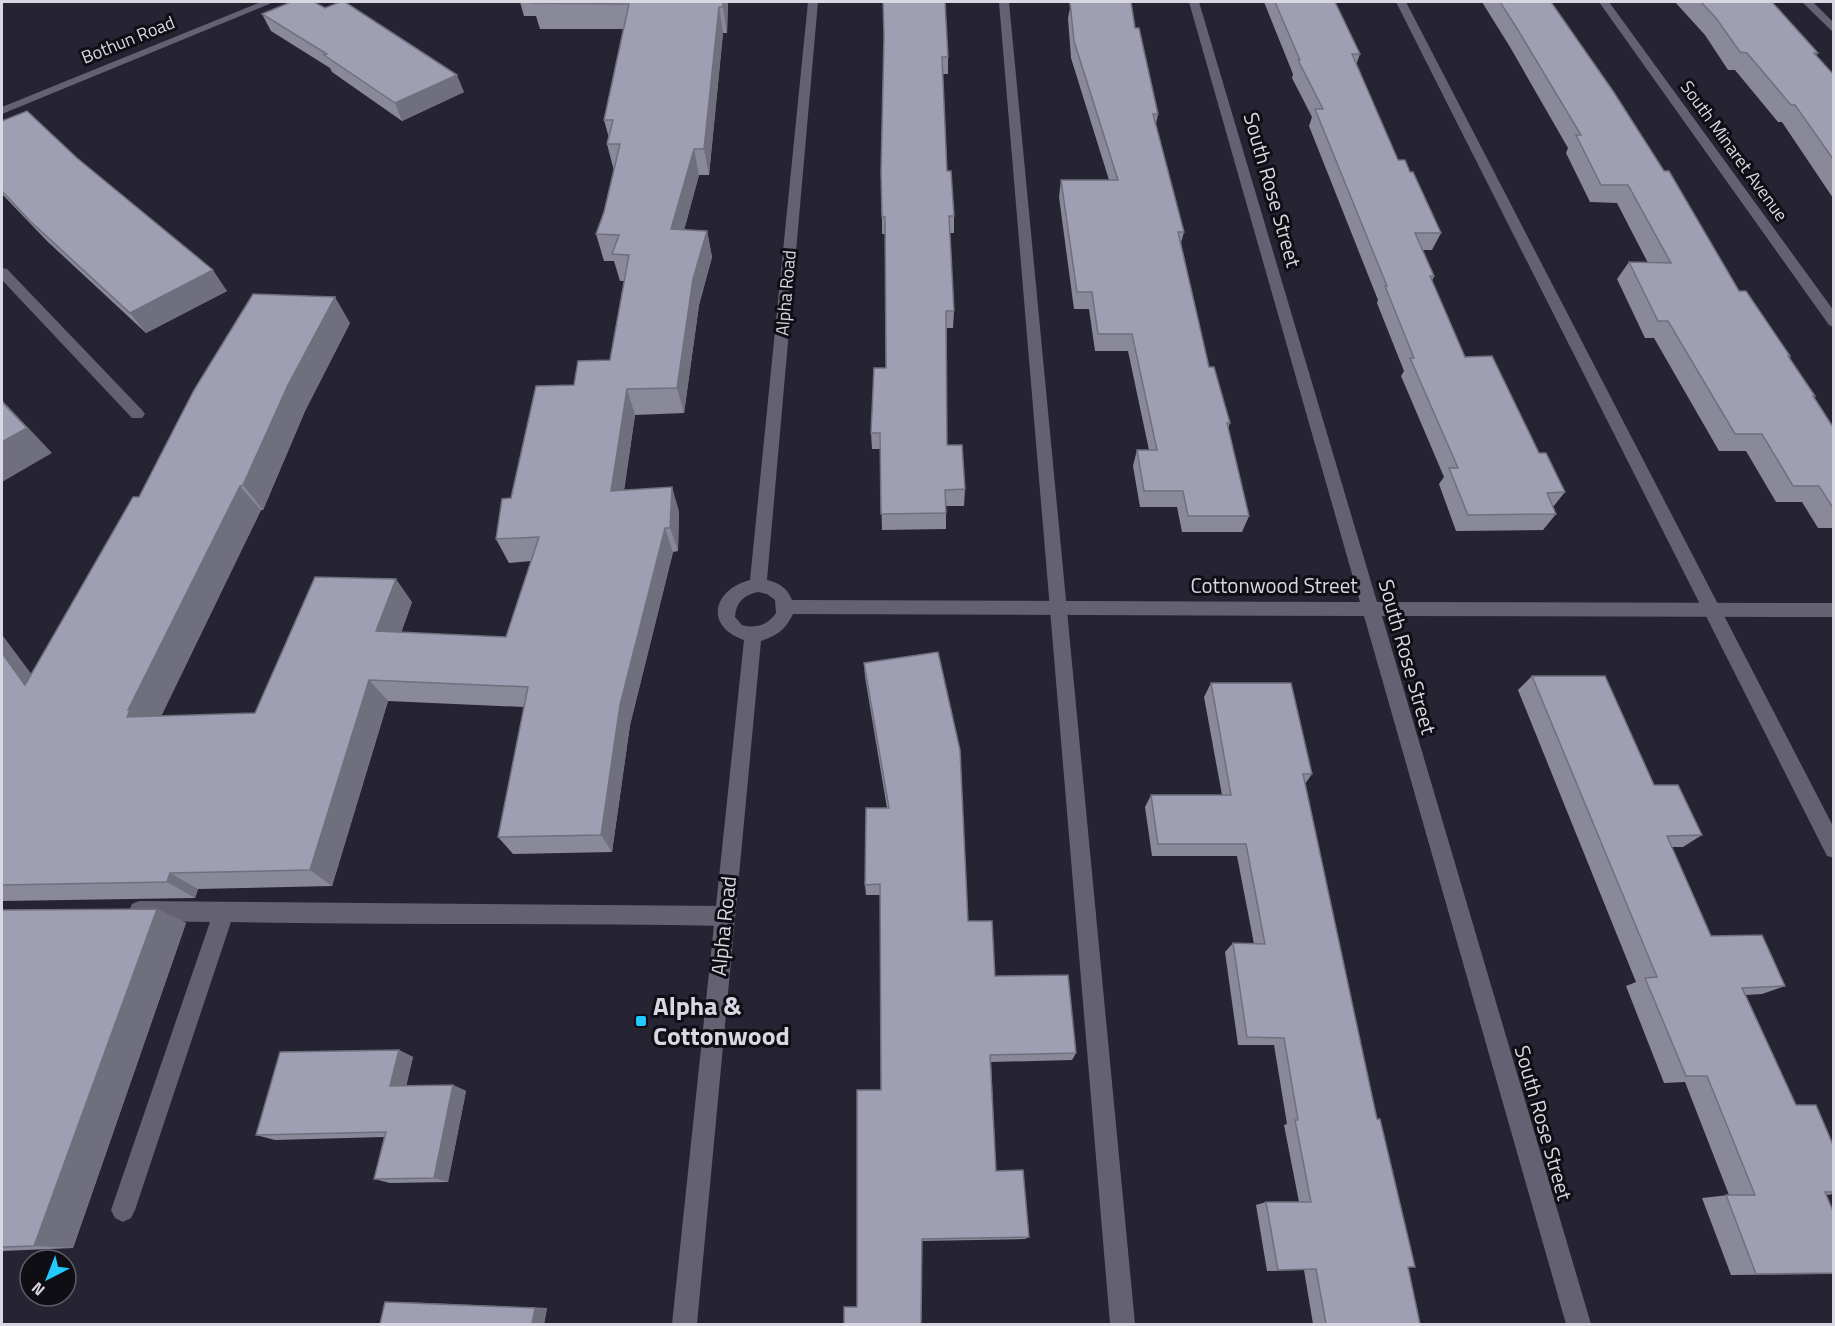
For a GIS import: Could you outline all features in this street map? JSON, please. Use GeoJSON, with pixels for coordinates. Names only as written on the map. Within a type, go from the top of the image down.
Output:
{"type":"FeatureCollection","features":[{"type":"Feature","properties":{"kind":"street","name":"Bothun Road"},"geometry":{"type":"LineString","coordinates":[[2,111],[269,2]]}},
{"type":"Feature","properties":{"kind":"street","name":"Alpha Road"},"geometry":{"type":"LineString","coordinates":[[758,585],[813,2]]}},
{"type":"Feature","properties":{"kind":"street"},"geometry":{"type":"LineString","coordinates":[[1004,2],[1123,1324]]}},
{"type":"Feature","properties":{"kind":"street","name":"South Rose Street"},"geometry":{"type":"LineString","coordinates":[[1194,2],[1579,1324]]}},
{"type":"Feature","properties":{"kind":"street"},"geometry":{"type":"LineString","coordinates":[[1401,2],[1833,849]]}},
{"type":"Feature","properties":{"kind":"street","name":"South Minaret Avenue"},"geometry":{"type":"LineString","coordinates":[[1604,2],[1833,322]]}},
{"type":"Feature","properties":{"kind":"street"},"geometry":{"type":"LineString","coordinates":[[1807,2],[1833,30]]}},
{"type":"Feature","properties":{"kind":"street"},"geometry":{"type":"LineString","coordinates":[[2,272],[137,414]]}},
{"type":"Feature","properties":{"kind":"street"},"geometry":{"type":"LineString","coordinates":[[758,585],[774,589],[780,594],[786,607],[784,615],[773,629],[753,634],[736,630],[726,617],[728,602],[741,590],[758,585]]}},
{"type":"Feature","properties":{"kind":"street","name":"Cottonwood Street"},"geometry":{"type":"LineString","coordinates":[[786,607],[1833,610]]}},
{"type":"Feature","properties":{"kind":"street","name":"Alpha Road"},"geometry":{"type":"LineString","coordinates":[[684,1324],[753,634]]}},
{"type":"Feature","properties":{"kind":"street"},"geometry":{"type":"LineString","coordinates":[[122,911],[410,915],[585,913],[725,916]]}},
{"type":"Feature","properties":{"kind":"street"},"geometry":{"type":"LineString","coordinates":[[123,1210],[224,911]]}},
{"type":"Feature","properties":{"kind":"building"},"geometry":{"type":"Polygon","coordinates":[[[291,2],[314,2],[325,8],[345,2],[457,75],[395,103],[324,55],[327,54],[262,14],[291,2]]]}},
{"type":"Feature","properties":{"kind":"building"},"geometry":{"type":"Polygon","coordinates":[[[533,2],[723,2],[723,7],[719,7],[704,149],[694,149],[671,229],[707,231],[693,279],[677,388],[627,389],[611,491],[672,487],[670,528],[665,528],[620,705],[601,835],[498,837],[528,687],[369,680],[310,870],[170,873],[167,882],[2,885],[2,653],[25,685],[133,497],[139,497],[194,390],[253,294],[335,297],[288,385],[243,485],[240,486],[128,710],[130,710],[127,717],[255,713],[315,577],[396,579],[376,631],[506,637],[539,537],[496,539],[502,499],[511,498],[536,386],[574,385],[578,361],[610,360],[629,255],[612,254],[619,235],[596,234],[604,212],[620,144],[607,144],[613,120],[604,120],[629,4],[533,2]]]}},
{"type":"Feature","properties":{"kind":"building"},"geometry":{"type":"Polygon","coordinates":[[[883,2],[945,2],[948,57],[942,57],[947,171],[951,171],[954,216],[949,216],[954,311],[946,311],[947,445],[962,445],[965,489],[945,490],[946,513],[881,514],[880,433],[871,433],[874,368],[886,368],[885,217],[882,217],[881,172],[883,2]]]}},
{"type":"Feature","properties":{"kind":"building"},"geometry":{"type":"Polygon","coordinates":[[[1070,2],[1131,2],[1135,28],[1139,28],[1158,114],[1153,114],[1184,232],[1178,232],[1209,367],[1214,367],[1230,423],[1227,423],[1249,516],[1188,516],[1183,491],[1144,491],[1137,450],[1157,450],[1132,334],[1098,334],[1092,292],[1077,292],[1061,180],[1118,180],[1074,41],[1070,2]]]}},
{"type":"Feature","properties":{"kind":"building"},"geometry":{"type":"Polygon","coordinates":[[[1275,2],[1335,2],[1360,54],[1352,54],[1398,160],[1405,160],[1410,172],[1413,172],[1441,233],[1415,233],[1434,276],[1430,276],[1465,357],[1492,356],[1539,453],[1546,453],[1565,492],[1547,493],[1556,514],[1468,515],[1449,468],[1458,468],[1410,358],[1414,358],[1385,286],[1387,286],[1315,109],[1323,109],[1298,60],[1300,60],[1275,2]]]}},
{"type":"Feature","properties":{"kind":"building"},"geometry":{"type":"Polygon","coordinates":[[[1500,2],[1551,2],[1613,91],[1664,171],[1669,171],[1739,291],[1746,291],[1790,356],[1788,356],[1833,427],[1833,508],[1819,486],[1793,486],[1762,434],[1735,434],[1668,321],[1658,321],[1629,262],[1671,263],[1628,185],[1601,185],[1576,135],[1581,135],[1500,2]]]}},
{"type":"Feature","properties":{"kind":"building"},"geometry":{"type":"Polygon","coordinates":[[[1701,2],[1772,2],[1818,53],[1814,53],[1833,74],[1833,159],[1795,105],[1791,105],[1747,53],[1740,52],[1716,18],[1701,2]]]}},
{"type":"Feature","properties":{"kind":"building"},"geometry":{"type":"Polygon","coordinates":[[[27,111],[77,158],[213,270],[130,313],[30,221],[2,191],[2,121],[27,111]]]}},
{"type":"Feature","properties":{"kind":"building"},"geometry":{"type":"Polygon","coordinates":[[[2,402],[27,428],[2,442],[2,402]]]}},
{"type":"Feature","properties":{"kind":"building"},"geometry":{"type":"Polygon","coordinates":[[[938,652],[960,750],[968,921],[992,921],[995,976],[1068,975],[1076,1053],[990,1055],[996,1171],[1023,1170],[1029,1237],[922,1239],[921,1324],[844,1324],[844,1307],[857,1307],[857,1090],[881,1090],[880,884],[865,885],[866,808],[889,808],[864,663],[938,652]]]}},
{"type":"Feature","properties":{"kind":"building"},"geometry":{"type":"Polygon","coordinates":[[[1532,676],[1605,676],[1654,785],[1678,785],[1702,835],[1667,836],[1711,936],[1762,935],[1785,986],[1742,988],[1796,1105],[1816,1105],[1833,1145],[1833,1192],[1825,1192],[1833,1211],[1833,1273],[1756,1274],[1726,1195],[1755,1195],[1707,1076],[1686,1076],[1645,978],[1657,977],[1532,676]]]}},
{"type":"Feature","properties":{"kind":"building"},"geometry":{"type":"Polygon","coordinates":[[[1211,683],[1291,683],[1312,774],[1303,774],[1377,1119],[1380,1119],[1415,1267],[1408,1267],[1420,1324],[1326,1324],[1316,1269],[1278,1270],[1266,1202],[1311,1202],[1295,1120],[1298,1120],[1284,1038],[1247,1037],[1233,943],[1265,944],[1246,844],[1158,844],[1151,795],[1231,795],[1211,683]]]}},
{"type":"Feature","properties":{"kind":"building"},"geometry":{"type":"Polygon","coordinates":[[[157,909],[34,1246],[2,1247],[2,910],[157,909]]]}},
{"type":"Feature","properties":{"kind":"building"},"geometry":{"type":"Polygon","coordinates":[[[399,1050],[390,1086],[453,1085],[434,1178],[374,1179],[386,1132],[256,1135],[280,1052],[399,1050]]]}},
{"type":"Feature","properties":{"kind":"building"},"geometry":{"type":"Polygon","coordinates":[[[385,1302],[535,1308],[532,1324],[380,1324],[385,1302]]]}},
{"type":"Feature","properties":{"kind":"place","name":"Alpha & Cottonwood"},"geometry":{"type":"Point","coordinates":[641,1021]}}]}
